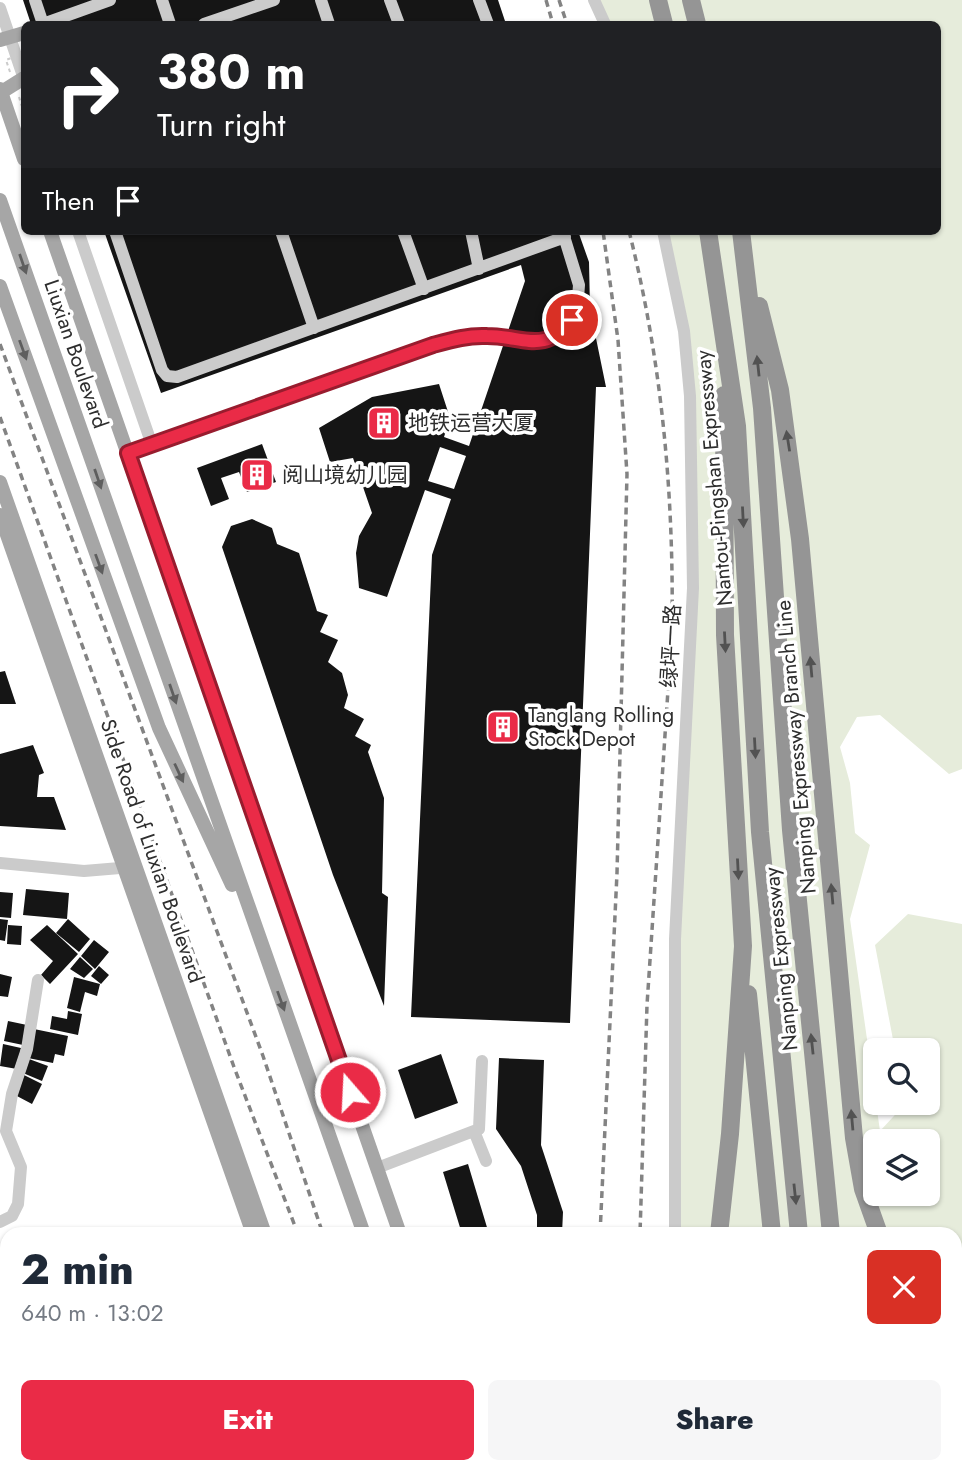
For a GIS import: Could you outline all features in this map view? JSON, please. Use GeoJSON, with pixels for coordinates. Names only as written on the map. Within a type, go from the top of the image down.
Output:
{"type":"FeatureCollection","features":[{"type":"Feature","properties":{"kind":"highway"},"geometry":{"type":"LineString","coordinates":[[658,0],[663,21]]}},
{"type":"Feature","properties":{"kind":"highway"},"geometry":{"type":"LineString","coordinates":[[691,0],[696,21]]}},
{"type":"Feature","properties":{"kind":"highway","name":"Nantou-Pingshan Expressway"},"geometry":{"type":"LineString","coordinates":[[709,235],[737,426],[751,680]]}},
{"type":"Feature","properties":{"kind":"highway"},"geometry":{"type":"LineString","coordinates":[[742,235],[746,258]]}},
{"type":"Feature","properties":{"kind":"highway","name":"Nanping Expressway"},"geometry":{"type":"LineString","coordinates":[[746,258],[762,408],[791,830],[830,1227]]}},
{"type":"Feature","properties":{"kind":"highway","name":"Nanping Expressway Branch Line"},"geometry":{"type":"LineString","coordinates":[[746,258],[769,340],[790,456],[854,1138],[863,1189],[876,1227]]}},
{"type":"Feature","properties":{"kind":"highway"},"geometry":{"type":"LineString","coordinates":[[720,304],[723,373],[724,635],[743,946],[771,1227]]}},
{"type":"Feature","properties":{"kind":"highway","name":"Nanping Expressway"},"geometry":{"type":"LineString","coordinates":[[751,680],[760,832],[798,1227]]}},
{"type":"Feature","properties":{"kind":"highway"},"geometry":{"type":"LineString","coordinates":[[720,1227],[730,1134],[743,946]]}},
{"type":"Feature","properties":{"kind":"main road"},"geometry":{"type":"LineString","coordinates":[[0,40],[21,34]]}},
{"type":"Feature","properties":{"kind":"main road"},"geometry":{"type":"LineString","coordinates":[[20,76],[0,91],[21,150]]}},
{"type":"Feature","properties":{"kind":"main road","name":"Liuxian Boulevard"},"geometry":{"type":"LineString","coordinates":[[0,200],[362,1227]]}},
{"type":"Feature","properties":{"kind":"main road","name":"Liuxian Boulevard"},"geometry":{"type":"LineString","coordinates":[[51,235],[398,1227]]}},
{"type":"Feature","properties":{"kind":"main road"},"geometry":{"type":"LineString","coordinates":[[0,286],[127,641],[176,766],[268,963]]}},
{"type":"Feature","properties":{"kind":"main road","name":"Side Road of Liuxian Boulevard"},"geometry":{"type":"LineString","coordinates":[[0,482],[130,867],[262,1227]]}},
{"type":"Feature","properties":{"kind":"main road"},"geometry":{"type":"LineString","coordinates":[[0,515],[130,867],[251,1227]]}},
{"type":"Feature","properties":{"kind":"street"},"geometry":{"type":"LineString","coordinates":[[35,0],[42,21]]}},
{"type":"Feature","properties":{"kind":"street"},"geometry":{"type":"LineString","coordinates":[[51,21],[110,0]]}},
{"type":"Feature","properties":{"kind":"street"},"geometry":{"type":"LineString","coordinates":[[162,0],[169,21]]}},
{"type":"Feature","properties":{"kind":"street"},"geometry":{"type":"LineString","coordinates":[[213,21],[274,0]]}},
{"type":"Feature","properties":{"kind":"street"},"geometry":{"type":"LineString","coordinates":[[321,0],[328,21]]}},
{"type":"Feature","properties":{"kind":"street"},"geometry":{"type":"LineString","coordinates":[[390,0],[398,21]]}},
{"type":"Feature","properties":{"kind":"street"},"geometry":{"type":"LineString","coordinates":[[479,0],[487,21]]}},
{"type":"Feature","properties":{"kind":"street"},"geometry":{"type":"LineString","coordinates":[[594,0],[604,21]]}},
{"type":"Feature","properties":{"kind":"street"},"geometry":{"type":"LineString","coordinates":[[0,9],[20,76]]}},
{"type":"Feature","properties":{"kind":"street"},"geometry":{"type":"LineString","coordinates":[[79,235],[152,445]]}},
{"type":"Feature","properties":{"kind":"street"},"geometry":{"type":"LineString","coordinates":[[116,235],[167,376],[177,377],[479,269],[562,235]]}},
{"type":"Feature","properties":{"kind":"street"},"geometry":{"type":"LineString","coordinates":[[282,235],[314,328]]}},
{"type":"Feature","properties":{"kind":"street"},"geometry":{"type":"LineString","coordinates":[[404,235],[424,289]]}},
{"type":"Feature","properties":{"kind":"street"},"geometry":{"type":"LineString","coordinates":[[472,235],[479,269]]}},
{"type":"Feature","properties":{"kind":"street"},"geometry":{"type":"LineString","coordinates":[[128,453],[410,353],[463,337],[506,338],[531,342],[557,335],[572,320],[579,300],[579,285],[564,235]]}},
{"type":"Feature","properties":{"kind":"street","name":"绿坪一路"},"geometry":{"type":"LineString","coordinates":[[664,235],[684,331],[690,396],[693,589],[675,939],[675,1227]]}},
{"type":"Feature","properties":{"kind":"street"},"geometry":{"type":"LineString","coordinates":[[0,863],[84,871],[130,867]]}},
{"type":"Feature","properties":{"kind":"street"},"geometry":{"type":"LineString","coordinates":[[0,1222],[12,1216],[21,1185],[21,1167],[6,1131],[12,1094],[27,1049],[38,980]]}},
{"type":"Feature","properties":{"kind":"street"},"geometry":{"type":"LineString","coordinates":[[377,1168],[479,1129],[482,1061]]}},
{"type":"Feature","properties":{"kind":"street"},"geometry":{"type":"LineString","coordinates":[[474,1130],[486,1161]]}},
{"type":"Feature","properties":{"kind":"path"},"geometry":{"type":"LineString","coordinates":[[20,76],[6,60],[21,54]]}},
{"type":"Feature","properties":{"kind":"green space"},"geometry":{"type":"Polygon","coordinates":[[[599,0],[962,0],[962,769],[949,774],[880,715],[857,717],[840,747],[850,783],[855,833],[870,845],[850,919],[867,1038],[863,1038],[863,1115],[878,1115],[880,1129],[863,1129],[863,1206],[940,1206],[940,1129],[882,1129],[895,1115],[940,1115],[940,1038],[893,1038],[875,945],[908,914],[962,924],[962,1227],[680,1227],[680,939],[692,395],[669,235],[941,235],[941,21],[608,21],[599,0]]]}},
{"type":"Feature","properties":{"kind":"building"},"geometry":{"type":"Polygon","coordinates":[[[23,0],[498,0],[505,21],[30,21],[23,0]]]}},
{"type":"Feature","properties":{"kind":"building","name":"Tanglang Rolling Stock Depot"},"geometry":{"type":"Polygon","coordinates":[[[105,235],[579,235],[589,262],[590,309],[606,387],[596,387],[570,1023],[411,1017],[432,555],[451,499],[425,490],[387,597],[359,588],[356,553],[359,536],[372,513],[353,458],[330,462],[319,428],[372,397],[439,384],[450,418],[444,437],[469,446],[525,281],[521,265],[161,393],[105,235]],[[440,447],[428,481],[454,489],[466,456],[440,447]]]}},
{"type":"Feature","properties":{"kind":"building","name":"阅山境幼儿园"},"geometry":{"type":"Polygon","coordinates":[[[262,444],[276,482],[247,492],[239,472],[221,478],[229,499],[211,506],[197,468],[262,444]]]}},
{"type":"Feature","properties":{"kind":"building"},"geometry":{"type":"Polygon","coordinates":[[[252,519],[272,528],[277,544],[299,553],[317,611],[328,615],[320,632],[338,640],[328,662],[342,673],[348,695],[344,708],[364,719],[355,736],[371,745],[368,752],[384,798],[382,893],[388,897],[384,1006],[333,875],[222,547],[231,526],[252,519]]]}},
{"type":"Feature","properties":{"kind":"building"},"geometry":{"type":"Polygon","coordinates":[[[5,671],[16,704],[0,704],[0,672],[5,671]]]}},
{"type":"Feature","properties":{"kind":"building"},"geometry":{"type":"Polygon","coordinates":[[[33,745],[44,773],[39,775],[37,797],[54,797],[66,830],[0,826],[0,754],[33,745]]]}},
{"type":"Feature","properties":{"kind":"building"},"geometry":{"type":"Polygon","coordinates":[[[26,889],[69,893],[67,919],[23,915],[26,889]]]}},
{"type":"Feature","properties":{"kind":"building"},"geometry":{"type":"Polygon","coordinates":[[[0,892],[13,893],[11,918],[0,917],[0,892]]]}},
{"type":"Feature","properties":{"kind":"building"},"geometry":{"type":"Polygon","coordinates":[[[0,919],[8,920],[5,941],[0,940],[0,919]]]}},
{"type":"Feature","properties":{"kind":"building"},"geometry":{"type":"Polygon","coordinates":[[[68,919],[90,939],[79,952],[56,933],[68,919]]]}},
{"type":"Feature","properties":{"kind":"building"},"geometry":{"type":"Polygon","coordinates":[[[8,925],[22,926],[21,945],[7,944],[8,925]]]}},
{"type":"Feature","properties":{"kind":"building"},"geometry":{"type":"Polygon","coordinates":[[[47,925],[78,954],[50,984],[41,975],[53,961],[30,940],[47,925]]]}},
{"type":"Feature","properties":{"kind":"building"},"geometry":{"type":"Polygon","coordinates":[[[94,940],[109,952],[95,969],[81,956],[94,940]]]}},
{"type":"Feature","properties":{"kind":"building"},"geometry":{"type":"Polygon","coordinates":[[[80,957],[93,969],[84,978],[70,969],[80,957]]]}},
{"type":"Feature","properties":{"kind":"building"},"geometry":{"type":"Polygon","coordinates":[[[99,966],[109,975],[101,984],[91,976],[99,966]]]}},
{"type":"Feature","properties":{"kind":"building"},"geometry":{"type":"Polygon","coordinates":[[[0,974],[12,977],[8,997],[0,996],[0,974]]]}},
{"type":"Feature","properties":{"kind":"building"},"geometry":{"type":"Polygon","coordinates":[[[74,977],[100,984],[97,996],[85,992],[80,1012],[67,1008],[74,977]]]}},
{"type":"Feature","properties":{"kind":"building"},"geometry":{"type":"Polygon","coordinates":[[[68,1011],[82,1014],[78,1035],[50,1029],[52,1016],[67,1019],[68,1011]]]}},
{"type":"Feature","properties":{"kind":"building"},"geometry":{"type":"Polygon","coordinates":[[[8,1021],[27,1025],[23,1045],[4,1041],[8,1021]]]}},
{"type":"Feature","properties":{"kind":"building"},"geometry":{"type":"Polygon","coordinates":[[[34,1029],[68,1036],[64,1056],[55,1054],[53,1063],[28,1058],[34,1029]]]}},
{"type":"Feature","properties":{"kind":"building"},"geometry":{"type":"Polygon","coordinates":[[[3,1044],[21,1048],[17,1069],[0,1066],[3,1044]]]}},
{"type":"Feature","properties":{"kind":"building"},"geometry":{"type":"Polygon","coordinates":[[[441,1054],[458,1103],[415,1119],[398,1070],[441,1054]]]}},
{"type":"Feature","properties":{"kind":"building"},"geometry":{"type":"Polygon","coordinates":[[[499,1058],[544,1060],[541,1145],[563,1212],[562,1227],[537,1227],[537,1215],[521,1166],[496,1129],[499,1058]]]}},
{"type":"Feature","properties":{"kind":"building"},"geometry":{"type":"Polygon","coordinates":[[[29,1059],[48,1066],[42,1081],[23,1073],[29,1059]]]}},
{"type":"Feature","properties":{"kind":"building"},"geometry":{"type":"Polygon","coordinates":[[[24,1075],[42,1084],[32,1104],[15,1095],[24,1075]]]}},
{"type":"Feature","properties":{"kind":"building"},"geometry":{"type":"Polygon","coordinates":[[[468,1164],[487,1227],[460,1227],[443,1172],[468,1164]]]}},
{"type":"Feature","properties":{"kind":"railway"},"geometry":{"type":"LineString","coordinates":[[546,0],[552,21]]}},
{"type":"Feature","properties":{"kind":"railway"},"geometry":{"type":"LineString","coordinates":[[559,0],[566,21]]}},
{"type":"Feature","properties":{"kind":"railway"},"geometry":{"type":"LineString","coordinates":[[600,1227],[617,873],[627,474],[618,340],[604,235]]}},
{"type":"Feature","properties":{"kind":"railway"},"geometry":{"type":"LineString","coordinates":[[630,235],[658,379],[668,479],[672,579],[672,630],[647,1005],[640,1227]]}},
{"type":"Feature","properties":{"kind":"railway"},"geometry":{"type":"LineString","coordinates":[[0,344],[263,1056],[321,1227]]}},
{"type":"Feature","properties":{"kind":"railway"},"geometry":{"type":"LineString","coordinates":[[0,417],[234,1067],[295,1227]]}},
{"type":"Feature","properties":{"kind":"place","name":"地铁运营大厦"},"geometry":{"type":"Point","coordinates":[384,423]}},
{"type":"Feature","properties":{"kind":"place","name":"阅山境幼儿园"},"geometry":{"type":"Point","coordinates":[257,475]}},
{"type":"Feature","properties":{"kind":"place","name":"Tanglang Rolling Stock Depot"},"geometry":{"type":"Point","coordinates":[503,727]}},
{"type":"Feature","properties":{"kind":"route"},"geometry":{"type":"LineString","coordinates":[[350,1092],[128,453],[433,345],[476,336],[531,342],[546,340],[557,335],[572,320]]}}]}
